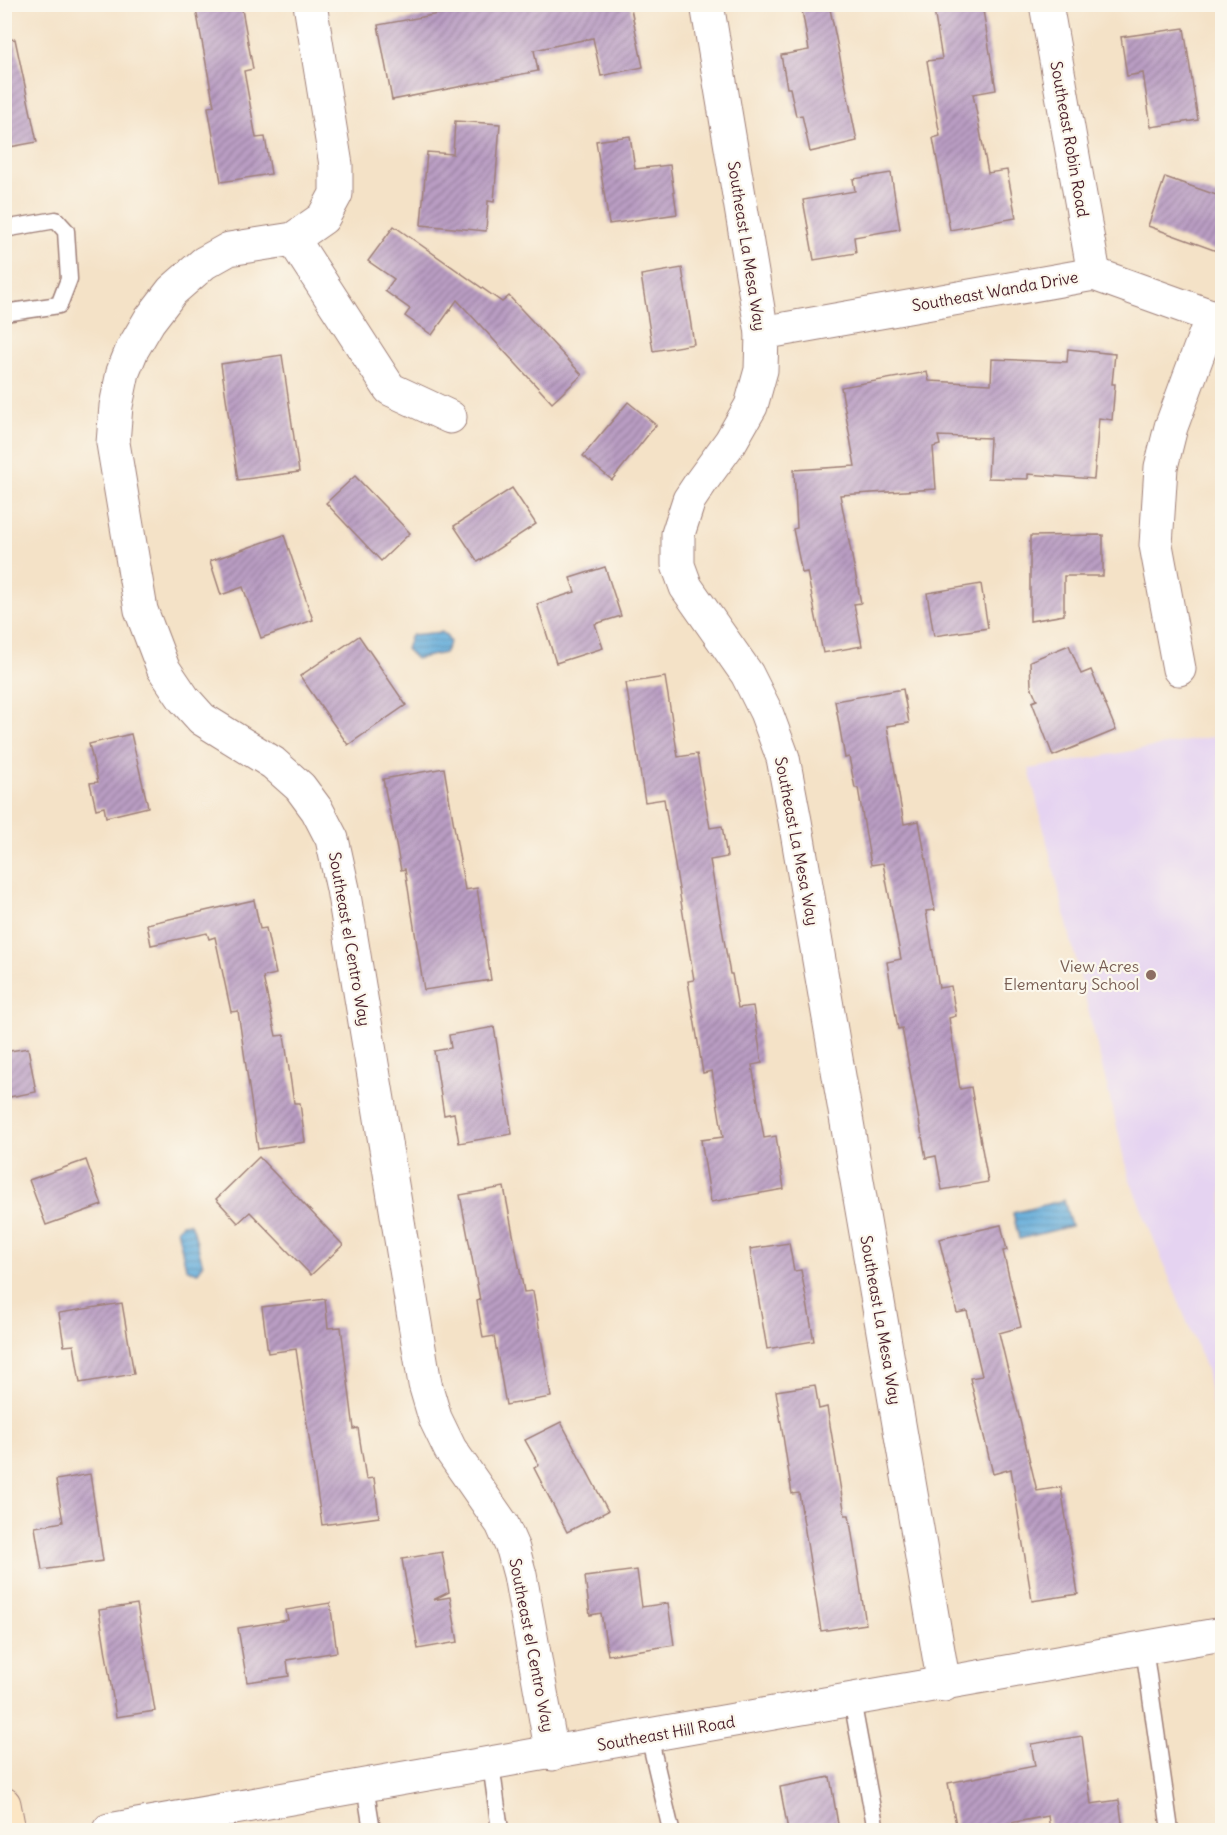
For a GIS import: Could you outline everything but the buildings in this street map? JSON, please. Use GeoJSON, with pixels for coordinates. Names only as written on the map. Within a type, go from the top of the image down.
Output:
{"type":"FeatureCollection","features":[{"type":"Feature","properties":{"kind":"main road"},"geometry":{"type":"LineString","coordinates":[[4,1804],[9,1830]]}},
{"type":"Feature","properties":{"kind":"street","name":"Southeast el Centro Way"},"geometry":{"type":"LineString","coordinates":[[310,4],[336,165],[336,194],[323,218],[293,239],[230,249],[204,263],[172,291],[149,321],[132,350],[123,372],[116,406],[113,443],[141,610],[163,668],[184,699],[202,719],[273,763],[300,787],[317,810],[332,839],[345,901],[425,1384],[435,1418],[450,1449],[502,1524],[513,1549],[520,1575],[552,1754]]}},
{"type":"Feature","properties":{"kind":"street","name":"Southeast La Mesa Way"},"geometry":{"type":"LineString","coordinates":[[707,4],[762,333],[761,370],[751,406],[731,441],[700,482],[690,500],[678,534],[678,565],[686,587],[747,674],[766,712],[783,758],[944,1685]]}},
{"type":"Feature","properties":{"kind":"street","name":"Southeast Robin Road"},"geometry":{"type":"LineString","coordinates":[[1046,4],[1094,273]]}},
{"type":"Feature","properties":{"kind":"street"},"geometry":{"type":"LineString","coordinates":[[293,239],[390,389],[450,417]]}},
{"type":"Feature","properties":{"kind":"street","name":"Southeast Wanda Drive"},"geometry":{"type":"LineString","coordinates":[[762,333],[1094,273],[1217,318]]}},
{"type":"Feature","properties":{"kind":"street"},"geometry":{"type":"LineString","coordinates":[[1179,669],[1156,545],[1161,467],[1171,427],[1217,318]]}},
{"type":"Feature","properties":{"kind":"street","name":"Southeast Hill Road"},"geometry":{"type":"LineString","coordinates":[[110,1830],[944,1685],[1222,1634]]}},
{"type":"Feature","properties":{"kind":"lane"},"geometry":{"type":"LineString","coordinates":[[4,229],[56,220],[66,231],[69,279],[59,305],[4,313]]}},
{"type":"Feature","properties":{"kind":"lane"},"geometry":{"type":"LineString","coordinates":[[1144,1648],[1170,1830]]}},
{"type":"Feature","properties":{"kind":"lane"},"geometry":{"type":"LineString","coordinates":[[852,1700],[876,1830]]}},
{"type":"Feature","properties":{"kind":"lane"},"geometry":{"type":"LineString","coordinates":[[649,1736],[671,1830]]}},
{"type":"Feature","properties":{"kind":"lane"},"geometry":{"type":"LineString","coordinates":[[491,1764],[500,1830]]}},
{"type":"Feature","properties":{"kind":"lane"},"geometry":{"type":"LineString","coordinates":[[365,1786],[372,1830]]}},
{"type":"Feature","properties":{"kind":"shaded area","name":"View Acres Elementary School"},"geometry":{"type":"Polygon","coordinates":[[[1222,735],[1222,1463],[1206,1369],[1130,1180],[1029,769],[1222,735]]]}},
{"type":"Feature","properties":{"kind":"water"},"geometry":{"type":"Polygon","coordinates":[[[442,632],[450,642],[444,653],[416,659],[406,649],[411,635],[442,632]]]}},
{"type":"Feature","properties":{"kind":"water"},"geometry":{"type":"Polygon","coordinates":[[[1064,1200],[1071,1226],[1019,1239],[1013,1213],[1064,1200]]]}},
{"type":"Feature","properties":{"kind":"water"},"geometry":{"type":"Polygon","coordinates":[[[189,1223],[193,1228],[203,1265],[197,1273],[186,1268],[177,1229],[182,1224],[189,1223]]]}},
{"type":"Feature","properties":{"kind":"place","name":"View Acres Elementary School"},"geometry":{"type":"Point","coordinates":[1151,975]}}]}
